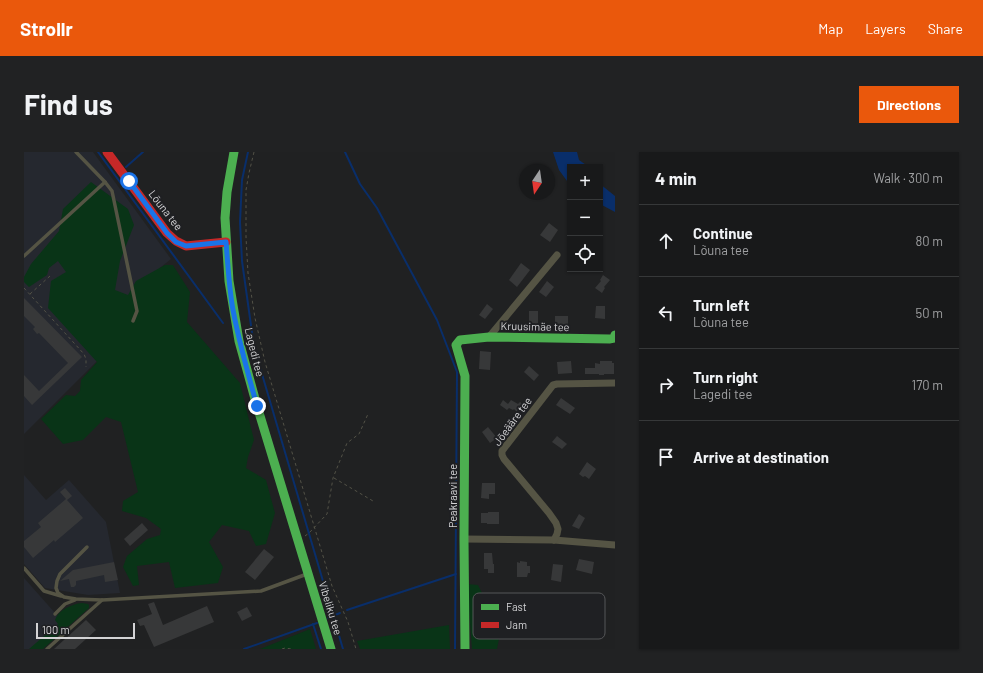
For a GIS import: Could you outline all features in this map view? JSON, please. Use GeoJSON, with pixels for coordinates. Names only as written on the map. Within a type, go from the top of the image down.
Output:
{"type":"FeatureCollection","features":[{"type":"Feature","properties":{"kind":"street","name":"Lõuna tee"},"geometry":{"type":"LineString","coordinates":[[107,152],[167,233],[176,242],[186,246],[226,242]]}},
{"type":"Feature","properties":{"kind":"street","name":"Lagedi tee"},"geometry":{"type":"LineString","coordinates":[[234,152],[227,192],[226,218],[226,242],[233,309],[239,341],[257,406],[308,574]]}},
{"type":"Feature","properties":{"kind":"street"},"geometry":{"type":"LineString","coordinates":[[489,338],[557,255]]}},
{"type":"Feature","properties":{"kind":"street","name":"Kruusimäe tee"},"geometry":{"type":"LineString","coordinates":[[456,345],[460,340],[470,338],[610,339],[614,338],[615,335]]}},
{"type":"Feature","properties":{"kind":"street","name":"Peakraavi tee"},"geometry":{"type":"LineString","coordinates":[[456,345],[465,376],[464,649]]}},
{"type":"Feature","properties":{"kind":"street","name":"Jõeääre tee"},"geometry":{"type":"LineString","coordinates":[[554,540],[558,529],[556,524],[549,513],[504,459],[502,451],[553,385],[615,384]]}},
{"type":"Feature","properties":{"kind":"street"},"geometry":{"type":"LineString","coordinates":[[464,539],[554,540],[615,545]]}},
{"type":"Feature","properties":{"kind":"street","name":"Vibeliku tee"},"geometry":{"type":"LineString","coordinates":[[308,574],[331,649]]}},
{"type":"Feature","properties":{"kind":"lane"},"geometry":{"type":"LineString","coordinates":[[76,152],[112,191],[137,311],[133,321]]}},
{"type":"Feature","properties":{"kind":"lane"},"geometry":{"type":"LineString","coordinates":[[24,256],[105,182]]}},
{"type":"Feature","properties":{"kind":"lane"},"geometry":{"type":"LineString","coordinates":[[64,597],[58,593],[56,588],[60,574],[87,547]]}},
{"type":"Feature","properties":{"kind":"lane"},"geometry":{"type":"LineString","coordinates":[[24,568],[44,591],[76,599],[102,600],[261,591],[308,574]]}},
{"type":"Feature","properties":{"kind":"lane"},"geometry":{"type":"LineString","coordinates":[[55,614],[65,604],[76,599]]}},
{"type":"Feature","properties":{"kind":"lane"},"geometry":{"type":"LineString","coordinates":[[47,649],[102,600]]}},
{"type":"Feature","properties":{"kind":"path"},"geometry":{"type":"LineString","coordinates":[[254,152],[246,190],[246,237],[248,273],[255,318],[265,362],[332,586],[348,622],[356,649]]}},
{"type":"Feature","properties":{"kind":"path"},"geometry":{"type":"LineString","coordinates":[[30,294],[50,276]]}},
{"type":"Feature","properties":{"kind":"path"},"geometry":{"type":"LineString","coordinates":[[24,288],[84,354],[86,359],[86,367]]}},
{"type":"Feature","properties":{"kind":"path"},"geometry":{"type":"LineString","coordinates":[[298,540],[315,528],[328,514],[333,478],[347,443],[359,434],[368,414]]}},
{"type":"Feature","properties":{"kind":"path"},"geometry":{"type":"LineString","coordinates":[[333,478],[373,502]]}},
{"type":"Feature","properties":{"kind":"path"},"geometry":{"type":"LineString","coordinates":[[282,649],[291,649]]}},
{"type":"Feature","properties":{"kind":"shaded area"},"geometry":{"type":"Polygon","coordinates":[[[24,152],[93,152],[171,259],[136,287],[145,313],[24,434],[24,152]]]}},
{"type":"Feature","properties":{"kind":"shaded area"},"geometry":{"type":"Polygon","coordinates":[[[24,475],[46,500],[69,480],[106,522],[120,593],[88,595],[45,588],[24,564],[24,475]]]}},
{"type":"Feature","properties":{"kind":"shaded area"},"geometry":{"type":"Polygon","coordinates":[[[24,578],[63,622],[32,649],[24,649],[24,578]]]}},
{"type":"Feature","properties":{"kind":"green space"},"geometry":{"type":"Polygon","coordinates":[[[91,182],[128,209],[134,225],[120,261],[115,290],[128,295],[136,281],[165,265],[173,265],[190,292],[187,322],[240,383],[254,440],[246,468],[266,480],[275,513],[266,544],[256,546],[249,531],[222,525],[209,542],[223,567],[218,583],[175,588],[169,562],[137,566],[139,585],[133,586],[123,567],[127,556],[147,539],[160,535],[161,529],[146,518],[122,511],[123,501],[138,492],[121,422],[106,417],[83,440],[63,444],[41,419],[66,395],[75,396],[80,391],[81,380],[97,362],[48,308],[51,281],[66,272],[58,261],[49,268],[47,275],[29,287],[24,282],[24,277],[31,264],[59,231],[63,209],[91,182]]]}},
{"type":"Feature","properties":{"kind":"green space"},"geometry":{"type":"Polygon","coordinates":[[[467,584],[478,585],[482,593],[473,593],[473,639],[499,639],[497,649],[472,649],[467,584]]]}},
{"type":"Feature","properties":{"kind":"green space"},"geometry":{"type":"Polygon","coordinates":[[[82,603],[88,604],[89,608],[43,649],[29,649],[58,624],[55,620],[62,610],[82,603]]]}},
{"type":"Feature","properties":{"kind":"green space"},"geometry":{"type":"Polygon","coordinates":[[[449,625],[450,649],[360,649],[357,641],[449,625]]]}},
{"type":"Feature","properties":{"kind":"green space"},"geometry":{"type":"Polygon","coordinates":[[[310,629],[316,649],[260,649],[310,629]]]}},
{"type":"Feature","properties":{"kind":"water"},"geometry":{"type":"Polygon","coordinates":[[[553,152],[577,152],[579,160],[585,164],[567,164],[567,181],[559,170],[553,152]]]}},
{"type":"Feature","properties":{"kind":"water"},"geometry":{"type":"Polygon","coordinates":[[[603,186],[615,196],[615,212],[603,206],[603,186]]]}},
{"type":"Feature","properties":{"kind":"building"},"geometry":{"type":"Polygon","coordinates":[[[549,223],[558,230],[550,242],[540,235],[549,223]]]}},
{"type":"Feature","properties":{"kind":"building"},"geometry":{"type":"Polygon","coordinates":[[[521,263],[530,270],[517,287],[509,280],[521,263]]]}},
{"type":"Feature","properties":{"kind":"building"},"geometry":{"type":"Polygon","coordinates":[[[603,275],[610,280],[604,287],[605,288],[602,293],[595,288],[601,281],[600,280],[603,275]]]}},
{"type":"Feature","properties":{"kind":"building"},"geometry":{"type":"Polygon","coordinates":[[[547,281],[554,287],[546,297],[539,292],[547,281]]]}},
{"type":"Feature","properties":{"kind":"building"},"geometry":{"type":"Polygon","coordinates":[[[24,298],[82,357],[32,405],[24,396],[24,375],[39,391],[68,363],[39,333],[37,334],[33,329],[35,327],[24,316],[24,298]]]}},
{"type":"Feature","properties":{"kind":"building"},"geometry":{"type":"Polygon","coordinates":[[[487,304],[493,309],[485,319],[479,315],[487,304]]]}},
{"type":"Feature","properties":{"kind":"building"},"geometry":{"type":"Polygon","coordinates":[[[596,306],[605,306],[605,319],[595,318],[596,306]]]}},
{"type":"Feature","properties":{"kind":"building"},"geometry":{"type":"Polygon","coordinates":[[[529,311],[538,311],[538,327],[542,327],[542,331],[531,331],[531,325],[529,325],[529,311]]]}},
{"type":"Feature","properties":{"kind":"building"},"geometry":{"type":"Polygon","coordinates":[[[555,316],[568,316],[568,325],[555,325],[555,316]]]}},
{"type":"Feature","properties":{"kind":"building"},"geometry":{"type":"Polygon","coordinates":[[[480,351],[491,352],[490,370],[479,369],[480,351]]]}},
{"type":"Feature","properties":{"kind":"building"},"geometry":{"type":"Polygon","coordinates":[[[571,361],[572,373],[558,374],[557,362],[571,361]]]}},
{"type":"Feature","properties":{"kind":"building"},"geometry":{"type":"Polygon","coordinates":[[[600,361],[612,361],[612,363],[614,363],[614,374],[585,374],[585,368],[595,368],[595,363],[600,364],[600,361]]]}},
{"type":"Feature","properties":{"kind":"building"},"geometry":{"type":"Polygon","coordinates":[[[529,366],[539,375],[534,381],[524,372],[529,366]]]}},
{"type":"Feature","properties":{"kind":"building"},"geometry":{"type":"Polygon","coordinates":[[[561,398],[575,408],[570,414],[556,405],[561,398]]]}},
{"type":"Feature","properties":{"kind":"building"},"geometry":{"type":"Polygon","coordinates":[[[503,400],[508,404],[511,400],[518,404],[520,402],[524,405],[518,413],[514,409],[509,408],[507,410],[500,405],[503,400]]]}},
{"type":"Feature","properties":{"kind":"building"},"geometry":{"type":"Polygon","coordinates":[[[488,427],[497,438],[490,443],[482,432],[488,427]]]}},
{"type":"Feature","properties":{"kind":"building"},"geometry":{"type":"Polygon","coordinates":[[[557,436],[567,444],[562,449],[552,442],[557,436]]]}},
{"type":"Feature","properties":{"kind":"building"},"geometry":{"type":"Polygon","coordinates":[[[587,462],[596,469],[589,479],[579,474],[587,462]]]}},
{"type":"Feature","properties":{"kind":"building"},"geometry":{"type":"Polygon","coordinates":[[[482,483],[495,483],[495,494],[489,494],[489,499],[481,498],[482,483]]]}},
{"type":"Feature","properties":{"kind":"building"},"geometry":{"type":"Polygon","coordinates":[[[65,488],[72,496],[67,500],[83,518],[55,542],[54,540],[33,558],[24,547],[24,541],[41,527],[38,523],[66,499],[60,492],[65,488]]]}},
{"type":"Feature","properties":{"kind":"building"},"geometry":{"type":"Polygon","coordinates":[[[499,512],[499,524],[481,523],[481,513],[499,512]]]}},
{"type":"Feature","properties":{"kind":"building"},"geometry":{"type":"Polygon","coordinates":[[[579,514],[585,518],[579,529],[572,526],[579,514]]]}},
{"type":"Feature","properties":{"kind":"building"},"geometry":{"type":"Polygon","coordinates":[[[142,523],[148,530],[130,546],[124,539],[142,523]]]}},
{"type":"Feature","properties":{"kind":"building"},"geometry":{"type":"Polygon","coordinates":[[[264,549],[274,557],[255,580],[245,572],[264,549]]]}},
{"type":"Feature","properties":{"kind":"building"},"geometry":{"type":"Polygon","coordinates":[[[484,553],[492,553],[494,573],[488,573],[488,569],[484,569],[484,553]]]}},
{"type":"Feature","properties":{"kind":"building"},"geometry":{"type":"Polygon","coordinates":[[[579,559],[594,562],[592,574],[576,570],[579,559]]]}},
{"type":"Feature","properties":{"kind":"building"},"geometry":{"type":"Polygon","coordinates":[[[520,561],[527,562],[527,566],[530,566],[530,573],[528,573],[527,577],[517,577],[517,562],[520,563],[520,561]]]}},
{"type":"Feature","properties":{"kind":"building"},"geometry":{"type":"Polygon","coordinates":[[[114,562],[118,580],[105,582],[104,575],[76,581],[76,585],[74,587],[71,587],[69,579],[60,581],[73,570],[114,562]]]}},
{"type":"Feature","properties":{"kind":"building"},"geometry":{"type":"Polygon","coordinates":[[[553,564],[563,565],[561,582],[551,580],[553,564]]]}},
{"type":"Feature","properties":{"kind":"building"},"geometry":{"type":"Polygon","coordinates":[[[154,602],[163,625],[207,606],[214,622],[154,647],[144,625],[140,626],[137,620],[152,614],[148,604],[154,602]]]}},
{"type":"Feature","properties":{"kind":"building"},"geometry":{"type":"Polygon","coordinates":[[[247,607],[252,616],[242,621],[237,612],[247,607]]]}},
{"type":"Feature","properties":{"kind":"building"},"geometry":{"type":"Polygon","coordinates":[[[86,620],[96,630],[75,649],[54,649],[86,620]]]}},
{"type":"Feature","properties":{"kind":"waterway"},"geometry":{"type":"LineString","coordinates":[[98,152],[223,323]]}},
{"type":"Feature","properties":{"kind":"waterway"},"geometry":{"type":"LineString","coordinates":[[126,167],[143,152]]}},
{"type":"Feature","properties":{"kind":"waterway"},"geometry":{"type":"LineString","coordinates":[[248,152],[242,180],[240,222],[242,261],[254,347],[343,649]]}},
{"type":"Feature","properties":{"kind":"waterway"},"geometry":{"type":"LineString","coordinates":[[345,152],[360,184],[377,208],[437,320],[457,372],[455,649]]}},
{"type":"Feature","properties":{"kind":"waterway"},"geometry":{"type":"LineString","coordinates":[[347,610],[456,574]]}},
{"type":"Feature","properties":{"kind":"waterway"},"geometry":{"type":"LineString","coordinates":[[328,618],[340,613]]}},
{"type":"Feature","properties":{"kind":"waterway"},"geometry":{"type":"LineString","coordinates":[[244,649],[317,623]]}},
{"type":"Feature","properties":{"kind":"waterway"},"geometry":{"type":"LineString","coordinates":[[313,624],[321,649]]}},
{"type":"Feature","properties":{"kind":"traffic: fast"},"geometry":{"type":"LineString","coordinates":[[234,152],[227,192],[225,218],[229,281],[239,341],[257,406],[331,649]]}},
{"type":"Feature","properties":{"kind":"traffic: fast"},"geometry":{"type":"LineString","coordinates":[[465,649],[465,376],[456,345],[460,340],[489,337],[610,339],[614,338],[615,335]]}},
{"type":"Feature","properties":{"kind":"traffic: jam"},"geometry":{"type":"LineString","coordinates":[[107,152],[167,233],[176,241],[186,246],[226,242]]}},
{"type":"Feature","properties":{"kind":"route"},"geometry":{"type":"LineString","coordinates":[[129,181],[167,233],[176,242],[186,246],[226,242],[229,281],[239,341],[257,406]]}}]}
